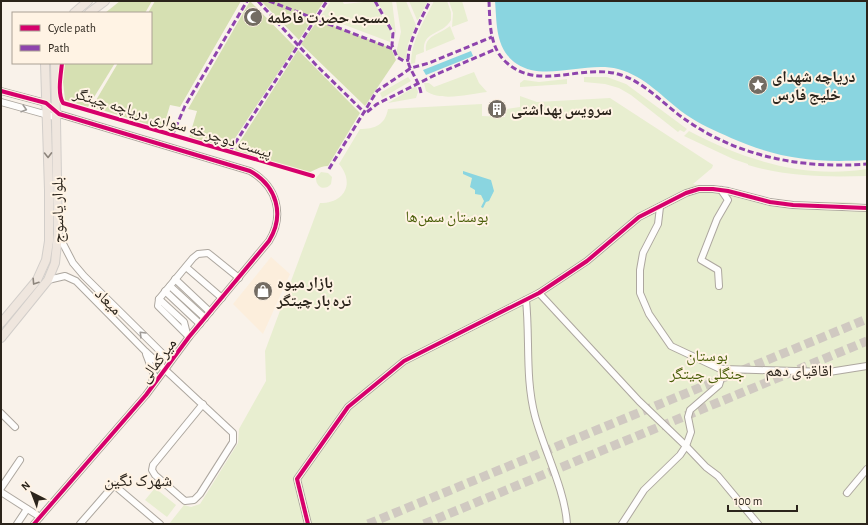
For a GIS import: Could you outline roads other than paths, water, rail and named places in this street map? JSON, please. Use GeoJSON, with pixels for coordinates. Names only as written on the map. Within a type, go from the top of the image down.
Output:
{"type":"FeatureCollection","features":[{"type":"Feature","properties":{"kind":"main road"},"geometry":{"type":"LineString","coordinates":[[75,12],[88,1]]}},
{"type":"Feature","properties":{"kind":"main road"},"geometry":{"type":"LineString","coordinates":[[90,12],[105,1]]}},
{"type":"Feature","properties":{"kind":"main road","name":"بلوار یاسوج"},"geometry":{"type":"LineString","coordinates":[[1,338],[48,280],[56,262],[58,234],[54,114],[46,104],[45,64]]}},
{"type":"Feature","properties":{"kind":"main road","name":"بلوار یاسوج"},"geometry":{"type":"LineString","coordinates":[[1,323],[37,280],[46,260],[49,241],[55,64]]}},
{"type":"Feature","properties":{"kind":"street"},"geometry":{"type":"LineString","coordinates":[[1,91],[46,104]]}},
{"type":"Feature","properties":{"kind":"street"},"geometry":{"type":"LineString","coordinates":[[1,102],[54,114]]}},
{"type":"Feature","properties":{"kind":"street","name":"میرکمالی"},"geometry":{"type":"LineString","coordinates":[[34,524],[146,395],[188,336],[239,278],[274,233],[278,214],[277,201],[265,182],[250,171],[54,114]]}},
{"type":"Feature","properties":{"kind":"street"},"geometry":{"type":"LineString","coordinates":[[308,524],[297,479],[348,408],[404,361],[539,293],[587,261],[639,218],[686,193],[699,189],[721,190],[770,202],[793,205],[867,208]]}},
{"type":"Feature","properties":{"kind":"street"},"geometry":{"type":"LineString","coordinates":[[719,286],[718,270],[701,260],[717,219],[728,200],[721,190]]}},
{"type":"Feature","properties":{"kind":"street","name":"اقاقیای دهم"},"geometry":{"type":"LineString","coordinates":[[660,207],[658,224],[643,253],[640,270],[640,293],[649,314],[671,346],[718,368],[724,369],[829,372],[867,366]]}},
{"type":"Feature","properties":{"kind":"street","name":"میعاد"},"geometry":{"type":"LineString","coordinates":[[58,234],[65,250],[81,272],[170,361]]}},
{"type":"Feature","properties":{"kind":"street"},"geometry":{"type":"LineString","coordinates":[[188,336],[158,306],[159,299],[175,279],[198,254],[208,253],[239,278]]}},
{"type":"Feature","properties":{"kind":"street"},"geometry":{"type":"LineString","coordinates":[[186,267],[222,298]]}},
{"type":"Feature","properties":{"kind":"street","name":"میعاد"},"geometry":{"type":"LineString","coordinates":[[48,280],[65,276],[76,281],[145,351],[165,370],[203,404],[233,432],[234,439],[200,494],[194,500],[185,501],[154,475],[152,470],[153,465],[203,404]]}},
{"type":"Feature","properties":{"kind":"street"},"geometry":{"type":"LineString","coordinates":[[175,279],[210,312]]}},
{"type":"Feature","properties":{"kind":"street"},"geometry":{"type":"LineString","coordinates":[[170,286],[205,318]]}},
{"type":"Feature","properties":{"kind":"street"},"geometry":{"type":"LineString","coordinates":[[165,291],[200,324]]}},
{"type":"Feature","properties":{"kind":"street"},"geometry":{"type":"LineString","coordinates":[[539,293],[639,401],[706,467],[718,476],[758,524]]}},
{"type":"Feature","properties":{"kind":"street"},"geometry":{"type":"LineString","coordinates":[[526,300],[530,378],[533,403],[564,505],[567,524]]}},
{"type":"Feature","properties":{"kind":"street"},"geometry":{"type":"LineString","coordinates":[[145,351],[153,354],[156,348]]}},
{"type":"Feature","properties":{"kind":"street"},"geometry":{"type":"LineString","coordinates":[[145,351],[154,375],[146,395]]}},
{"type":"Feature","properties":{"kind":"street"},"geometry":{"type":"LineString","coordinates":[[622,524],[644,490],[680,455],[686,446],[691,432],[688,417],[690,410],[719,385],[724,369]]}},
{"type":"Feature","properties":{"kind":"street"},"geometry":{"type":"LineString","coordinates":[[1,413],[15,427]]}},
{"type":"Feature","properties":{"kind":"street"},"geometry":{"type":"LineString","coordinates":[[1,488],[20,460]]}},
{"type":"Feature","properties":{"kind":"street"},"geometry":{"type":"LineString","coordinates":[[848,493],[867,469]]}},
{"type":"Feature","properties":{"kind":"street"},"geometry":{"type":"LineString","coordinates":[[80,524],[114,485],[160,524]]}},
{"type":"Feature","properties":{"kind":"street"},"geometry":{"type":"LineString","coordinates":[[1,492],[40,517]]}},
{"type":"Feature","properties":{"kind":"street"},"geometry":{"type":"LineString","coordinates":[[17,524],[27,509]]}},
{"type":"Feature","properties":{"kind":"water","name":"دریاچه شهدای خلیج فارس"},"geometry":{"type":"Polygon","coordinates":[[[495,1],[867,1],[867,160],[831,161],[798,158],[765,151],[748,145],[719,133],[696,121],[645,82],[628,72],[618,69],[593,67],[540,71],[528,69],[517,64],[510,58],[501,44],[498,36],[495,1]]]}},
{"type":"Feature","properties":{"kind":"water"},"geometry":{"type":"Polygon","coordinates":[[[471,51],[473,56],[426,75],[423,70],[471,51]]]}},
{"type":"Feature","properties":{"kind":"water"},"geometry":{"type":"Polygon","coordinates":[[[463,171],[491,180],[494,191],[489,201],[486,202],[483,208],[481,207],[484,201],[481,195],[475,194],[475,190],[470,187],[472,178],[463,174],[463,171]]]}},
{"type":"Feature","properties":{"kind":"tunnel"},"geometry":{"type":"LineString","coordinates":[[368,524],[867,319]]}},
{"type":"Feature","properties":{"kind":"tunnel"},"geometry":{"type":"LineString","coordinates":[[424,524],[867,341]]}},
{"type":"Feature","properties":{"kind":"place","name":"مسجد حضرت فاطمه"},"geometry":{"type":"Point","coordinates":[253,17]}},
{"type":"Feature","properties":{"kind":"place","name":"دریاچه شهدای خلیج فارس"},"geometry":{"type":"Point","coordinates":[758,85]}},
{"type":"Feature","properties":{"kind":"place","name":"سرویس بهداشتی"},"geometry":{"type":"Point","coordinates":[497,109]}},
{"type":"Feature","properties":{"kind":"place","name":"بازار میوه تره بار چیتگر"},"geometry":{"type":"Point","coordinates":[263,291]}},
{"type":"Feature","properties":{"kind":"district","name":"شهرک نگین"},"geometry":{"type":"Point","coordinates":[138,480]}},
{"type":"Feature","properties":{"kind":"park label","name":"بوستان سمن‌ها"},"geometry":{"type":"Point","coordinates":[447,216]}},
{"type":"Feature","properties":{"kind":"park label","name":"بوستان جنگلی چیتگر"},"geometry":{"type":"Point","coordinates":[707,364]}}]}
